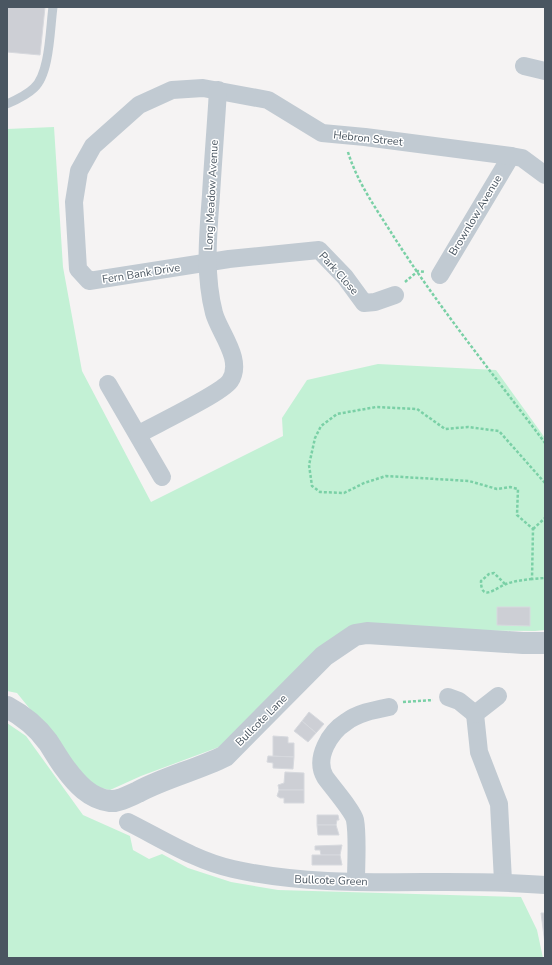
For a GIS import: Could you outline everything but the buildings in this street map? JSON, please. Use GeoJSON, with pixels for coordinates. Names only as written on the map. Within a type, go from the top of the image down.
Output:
{"type":"FeatureCollection","features":[{"type":"Feature","properties":{"kind":"street"},"geometry":{"type":"LineString","coordinates":[[524,66],[545,71]]}},
{"type":"Feature","properties":{"kind":"street","name":"Hebron Street"},"geometry":{"type":"LineString","coordinates":[[78,269],[74,202],[79,171],[93,146],[139,105],[172,90],[203,88],[268,100],[322,133],[348,135],[522,158],[545,175]]}},
{"type":"Feature","properties":{"kind":"street","name":"Long Meadow Avenue"},"geometry":{"type":"LineString","coordinates":[[139,434],[215,392],[230,381],[234,367],[230,346],[214,314],[208,262],[207,233],[218,90]]}},
{"type":"Feature","properties":{"kind":"street","name":"Brownlow Avenue"},"geometry":{"type":"LineString","coordinates":[[440,275],[511,156]]}},
{"type":"Feature","properties":{"kind":"street","name":"Park Close"},"geometry":{"type":"LineString","coordinates":[[208,262],[271,253],[319,250],[345,277],[364,303],[375,302],[395,295]]}},
{"type":"Feature","properties":{"kind":"street","name":"Fern Bank Drive"},"geometry":{"type":"LineString","coordinates":[[78,269],[89,281],[208,262]]}},
{"type":"Feature","properties":{"kind":"street"},"geometry":{"type":"LineString","coordinates":[[108,384],[139,434],[162,477]]}},
{"type":"Feature","properties":{"kind":"street","name":"Bullcote Lane"},"geometry":{"type":"LineString","coordinates":[[7,707],[32,725],[48,741],[64,767],[85,790],[92,796],[112,802],[175,775],[210,764],[225,756],[324,656],[355,635],[367,633],[523,643],[545,643]]}},
{"type":"Feature","properties":{"kind":"street"},"geometry":{"type":"LineString","coordinates":[[475,714],[498,696]]}},
{"type":"Feature","properties":{"kind":"street"},"geometry":{"type":"LineString","coordinates":[[448,697],[459,701],[475,714],[479,752],[499,804],[503,881]]}},
{"type":"Feature","properties":{"kind":"street"},"geometry":{"type":"LineString","coordinates":[[356,881],[355,819],[324,775],[321,762],[324,750],[332,736],[346,722],[366,712],[389,707]]}},
{"type":"Feature","properties":{"kind":"street","name":"Bullcote Green"},"geometry":{"type":"LineString","coordinates":[[128,822],[179,849],[232,869],[294,879],[356,881],[503,881],[545,885]]}},
{"type":"Feature","properties":{"kind":"lane"},"geometry":{"type":"LineString","coordinates":[[7,104],[35,88],[44,72],[53,7]]}},
{"type":"Feature","properties":{"kind":"path"},"geometry":{"type":"LineString","coordinates":[[348,135],[347,149],[351,163],[368,195],[416,272],[444,312],[545,443]]}},
{"type":"Feature","properties":{"kind":"path"},"geometry":{"type":"LineString","coordinates":[[395,295],[411,275],[416,272],[440,275]]}},
{"type":"Feature","properties":{"kind":"path"},"geometry":{"type":"LineString","coordinates":[[533,528],[517,515],[518,489],[510,487],[497,489],[469,481],[386,476],[364,483],[344,493],[320,492],[312,486],[309,465],[315,438],[321,426],[337,414],[376,407],[418,409],[446,429],[468,427],[499,431],[545,483]]}},
{"type":"Feature","properties":{"kind":"path"},"geometry":{"type":"LineString","coordinates":[[532,579],[533,528],[545,518]]}},
{"type":"Feature","properties":{"kind":"path"},"geometry":{"type":"LineString","coordinates":[[505,584],[494,573],[489,574],[481,581],[481,586],[488,592],[495,591],[505,584],[545,578]]}},
{"type":"Feature","properties":{"kind":"path"},"geometry":{"type":"LineString","coordinates":[[389,707],[407,700],[435,700],[448,697]]}},
{"type":"Feature","properties":{"kind":"green space"},"geometry":{"type":"Polygon","coordinates":[[[54,127],[63,267],[82,371],[151,502],[283,436],[282,418],[307,380],[378,364],[496,370],[545,438],[545,630],[352,630],[219,747],[141,776],[110,790],[97,787],[86,778],[17,693],[7,691],[7,129],[54,127]]]}},
{"type":"Feature","properties":{"kind":"green space"},"geometry":{"type":"Polygon","coordinates":[[[7,723],[26,736],[83,815],[130,836],[133,850],[149,859],[162,854],[188,868],[231,882],[278,890],[521,897],[537,930],[543,958],[7,958],[7,723]]]}}]}
